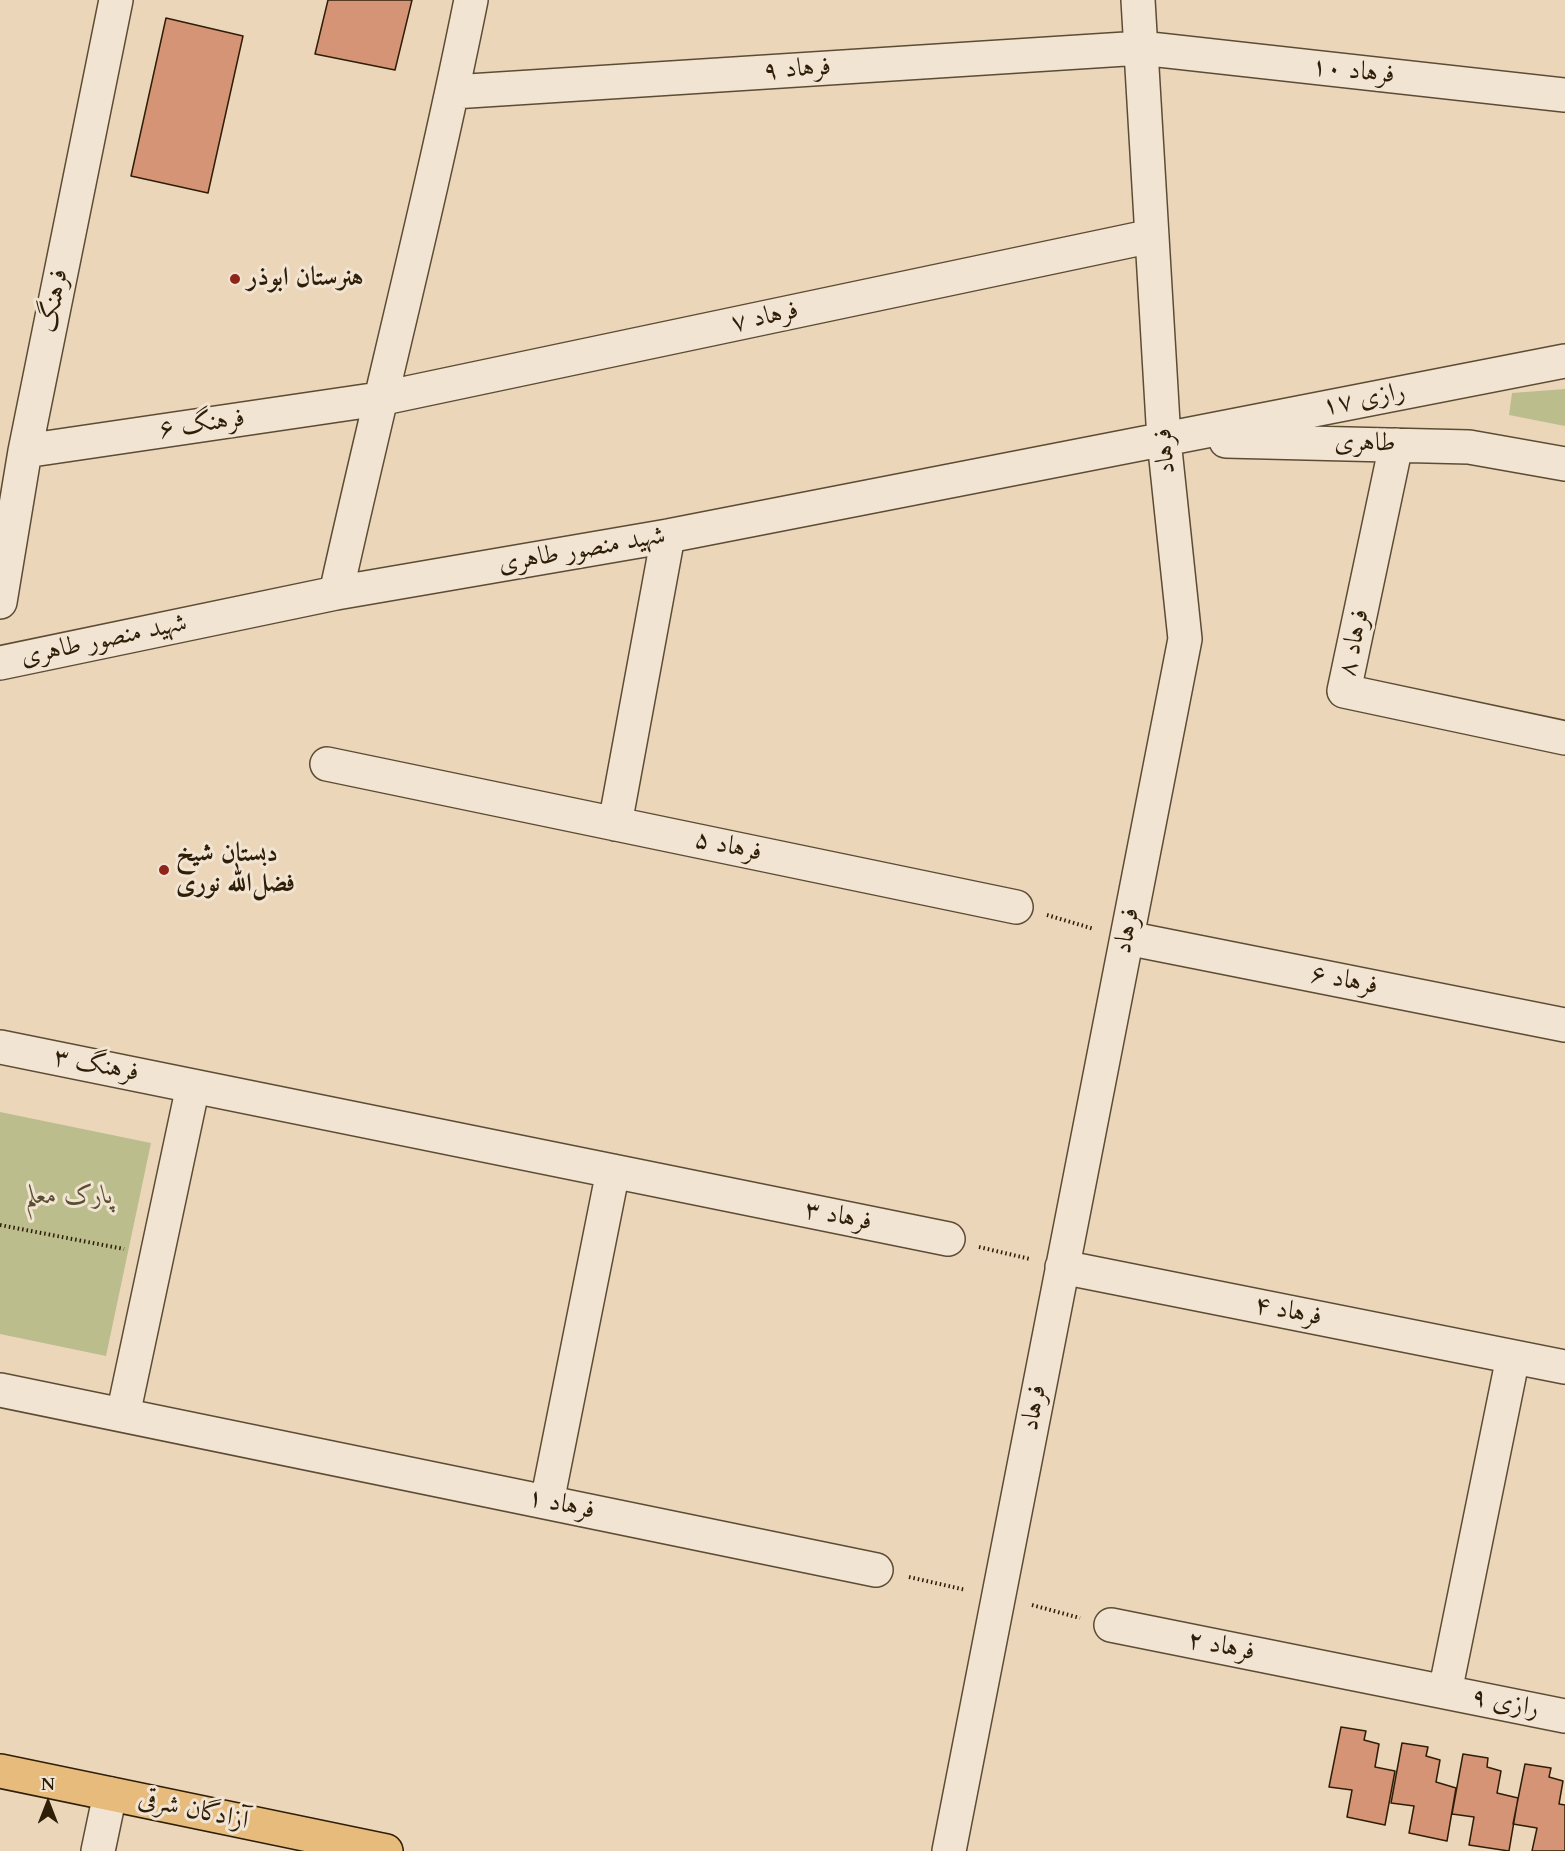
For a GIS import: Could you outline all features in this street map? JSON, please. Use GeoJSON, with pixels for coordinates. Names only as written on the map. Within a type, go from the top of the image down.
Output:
{"type":"FeatureCollection","features":[{"type":"Feature","properties":{"kind":"main road","name":"آزادگان شرقی"},"geometry":{"type":"LineString","coordinates":[[0,1772],[386,1851]]}},
{"type":"Feature","properties":{"kind":"street","name":"فرهنگ"},"geometry":{"type":"LineString","coordinates":[[0,602],[25,451],[116,0]]}},
{"type":"Feature","properties":{"kind":"street"},"geometry":{"type":"LineString","coordinates":[[336,593],[379,399],[453,92],[471,0]]}},
{"type":"Feature","properties":{"kind":"street","name":"فرهاد"},"geometry":{"type":"LineString","coordinates":[[949,1851],[1185,639],[1164,440],[1138,0]]}},
{"type":"Feature","properties":{"kind":"street","name":"فرهاد ۹"},"geometry":{"type":"LineString","coordinates":[[453,92],[1141,48]]}},
{"type":"Feature","properties":{"kind":"street","name":"فرهاد ۱۰"},"geometry":{"type":"LineString","coordinates":[[1141,48],[1565,96]]}},
{"type":"Feature","properties":{"kind":"street","name":"فرهاد ۷"},"geometry":{"type":"LineString","coordinates":[[379,399],[1152,236]]}},
{"type":"Feature","properties":{"kind":"street","name":"رازی ۱۷"},"geometry":{"type":"LineString","coordinates":[[1164,440],[1565,361]]}},
{"type":"Feature","properties":{"kind":"street","name":"فرهنگ ۶"},"geometry":{"type":"LineString","coordinates":[[25,451],[379,399]]}},
{"type":"Feature","properties":{"kind":"street","name":"طاهری"},"geometry":{"type":"LineString","coordinates":[[1164,440],[1469,447],[1565,464]]}},
{"type":"Feature","properties":{"kind":"street","name":"شهید منصور طاهری"},"geometry":{"type":"LineString","coordinates":[[0,663],[336,593],[668,536],[1164,440]]}},
{"type":"Feature","properties":{"kind":"street","name":"فرهاد ۸"},"geometry":{"type":"LineString","coordinates":[[1396,445],[1344,691],[1565,738]]}},
{"type":"Feature","properties":{"kind":"street"},"geometry":{"type":"LineString","coordinates":[[615,824],[668,536]]}},
{"type":"Feature","properties":{"kind":"street","name":"فرهاد ۵"},"geometry":{"type":"LineString","coordinates":[[327,764],[1016,907]]}},
{"type":"Feature","properties":{"kind":"street","name":"فرهاد ۶"},"geometry":{"type":"LineString","coordinates":[[1127,938],[1563,1017]]}},
{"type":"Feature","properties":{"kind":"street","name":"فرهنگ ۳"},"geometry":{"type":"LineString","coordinates":[[0,1047],[613,1171]]}},
{"type":"Feature","properties":{"kind":"street"},"geometry":{"type":"LineString","coordinates":[[123,1415],[193,1086]]}},
{"type":"Feature","properties":{"kind":"street"},"geometry":{"type":"LineString","coordinates":[[547,1502],[613,1171]]}},
{"type":"Feature","properties":{"kind":"street","name":"فرهاد ۳"},"geometry":{"type":"LineString","coordinates":[[613,1171],[948,1239]]}},
{"type":"Feature","properties":{"kind":"street","name":"فرهاد ۴"},"geometry":{"type":"LineString","coordinates":[[1062,1268],[1565,1368]]}},
{"type":"Feature","properties":{"kind":"street"},"geometry":{"type":"LineString","coordinates":[[1445,1692],[1514,1357]]}},
{"type":"Feature","properties":{"kind":"street","name":"فرهاد ۱"},"geometry":{"type":"LineString","coordinates":[[0,1390],[876,1570]]}},
{"type":"Feature","properties":{"kind":"street","name":"فرهاد ۲"},"geometry":{"type":"LineString","coordinates":[[1111,1625],[1445,1692]]}},
{"type":"Feature","properties":{"kind":"street","name":"رازی ۹"},"geometry":{"type":"LineString","coordinates":[[1445,1692],[1565,1716]]}},
{"type":"Feature","properties":{"kind":"street"},"geometry":{"type":"LineString","coordinates":[[98,1851],[110,1794]]}},
{"type":"Feature","properties":{"kind":"path"},"geometry":{"type":"LineString","coordinates":[[1016,907],[1127,938]]}},
{"type":"Feature","properties":{"kind":"path"},"geometry":{"type":"LineString","coordinates":[[0,1225],[157,1256]]}},
{"type":"Feature","properties":{"kind":"path"},"geometry":{"type":"LineString","coordinates":[[948,1239],[1062,1268]]}},
{"type":"Feature","properties":{"kind":"path"},"geometry":{"type":"LineString","coordinates":[[876,1570],[1111,1625]]}},
{"type":"Feature","properties":{"kind":"green space"},"geometry":{"type":"Polygon","coordinates":[[[1565,389],[1565,426],[1509,415],[1512,393],[1565,389]]]}},
{"type":"Feature","properties":{"kind":"green space","name":"پارک معلم"},"geometry":{"type":"Polygon","coordinates":[[[0,1112],[151,1143],[106,1356],[0,1334],[0,1112]]]}},
{"type":"Feature","properties":{"kind":"building"},"geometry":{"type":"Polygon","coordinates":[[[328,0],[412,0],[395,70],[315,54],[328,0]]]}},
{"type":"Feature","properties":{"kind":"building"},"geometry":{"type":"Polygon","coordinates":[[[166,18],[243,36],[208,193],[131,176],[166,18]]]}},
{"type":"Feature","properties":{"kind":"building"},"geometry":{"type":"Polygon","coordinates":[[[1341,1727],[1366,1731],[1364,1740],[1379,1744],[1375,1767],[1395,1771],[1385,1825],[1347,1817],[1352,1790],[1329,1787],[1341,1727]]]}},
{"type":"Feature","properties":{"kind":"building"},"geometry":{"type":"Polygon","coordinates":[[[1402,1743],[1428,1747],[1426,1756],[1440,1760],[1436,1782],[1456,1788],[1447,1841],[1409,1833],[1414,1806],[1391,1803],[1402,1743]]]}},
{"type":"Feature","properties":{"kind":"building"},"geometry":{"type":"Polygon","coordinates":[[[1463,1754],[1488,1758],[1487,1767],[1501,1771],[1497,1793],[1518,1798],[1509,1851],[1469,1845],[1474,1817],[1452,1814],[1463,1754]]]}},
{"type":"Feature","properties":{"kind":"building"},"geometry":{"type":"Polygon","coordinates":[[[1525,1764],[1551,1768],[1549,1777],[1563,1781],[1559,1804],[1565,1805],[1565,1851],[1532,1851],[1537,1828],[1513,1824],[1525,1764]]]}},
{"type":"Feature","properties":{"kind":"place","name":"هنرستان ابوذر"},"geometry":{"type":"Point","coordinates":[235,279]}},
{"type":"Feature","properties":{"kind":"place","name":"دبستان شیخ فضل‌الله نوری"},"geometry":{"type":"Point","coordinates":[164,870]}}]}
